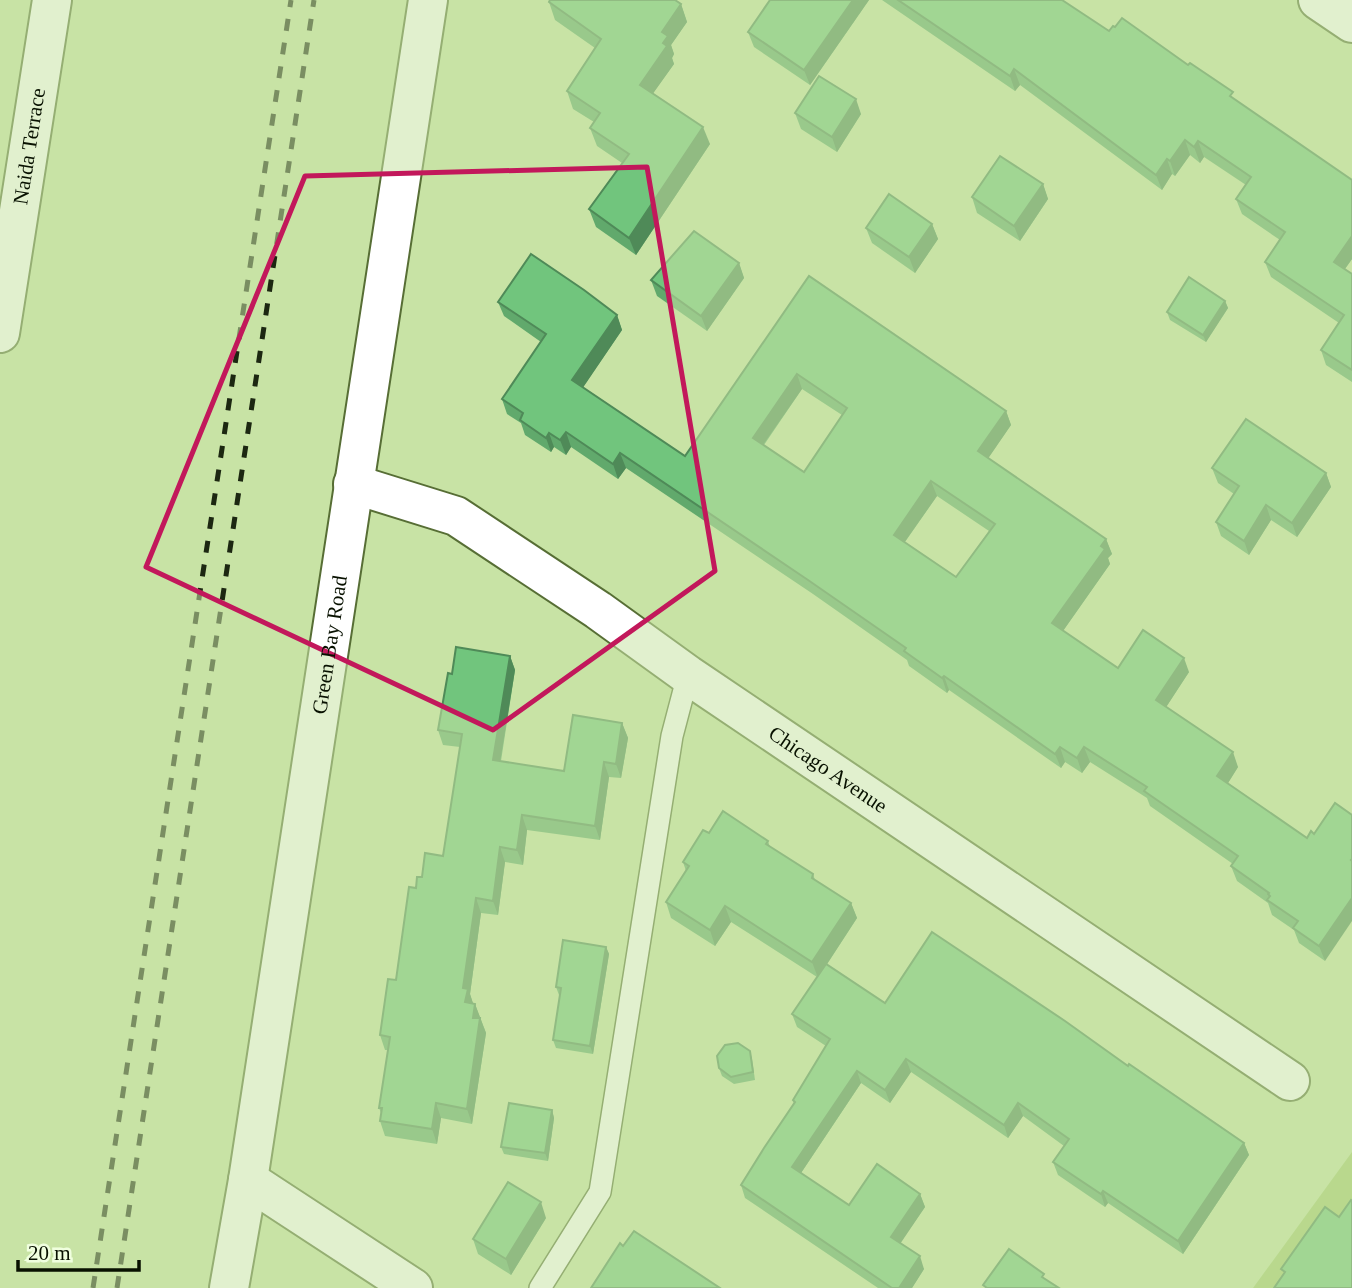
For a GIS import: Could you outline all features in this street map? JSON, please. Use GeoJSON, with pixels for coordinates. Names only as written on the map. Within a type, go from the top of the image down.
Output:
{"type":"FeatureCollection","features":[{"type":"Feature","properties":{"kind":"street","name":"Naida Terrace"},"geometry":{"type":"LineString","coordinates":[[0,333],[52,0]]}},
{"type":"Feature","properties":{"kind":"street","name":"Green Bay Road"},"geometry":{"type":"LineString","coordinates":[[229,1288],[248,1180],[428,0]]}},
{"type":"Feature","properties":{"kind":"street"},"geometry":{"type":"LineString","coordinates":[[1318,0],[1352,23]]}},
{"type":"Feature","properties":{"kind":"street","name":"Chicago Avenue"},"geometry":{"type":"LineString","coordinates":[[353,484],[456,516],[1290,1081]]}},
{"type":"Feature","properties":{"kind":"street"},"geometry":{"type":"LineString","coordinates":[[248,1180],[413,1288]]}},
{"type":"Feature","properties":{"kind":"lane"},"geometry":{"type":"LineString","coordinates":[[540,1288],[600,1192],[672,736],[688,675]]}},
{"type":"Feature","properties":{"kind":"highlighted area"},"geometry":{"type":"Polygon","coordinates":[[[647,167],[715,571],[493,730],[146,567],[305,176],[647,167]]]}},
{"type":"Feature","properties":{"kind":"green space"},"geometry":{"type":"Polygon","coordinates":[[[1352,1152],[1352,1288],[1253,1288],[1352,1152]]]}},
{"type":"Feature","properties":{"kind":"building"},"geometry":{"type":"Polygon","coordinates":[[[675,0],[681,4],[662,32],[668,36],[663,43],[667,46],[640,85],[703,127],[629,238],[589,209],[629,154],[590,128],[600,113],[567,91],[601,39],[549,2],[675,0]]]}},
{"type":"Feature","properties":{"kind":"building"},"geometry":{"type":"Polygon","coordinates":[[[770,0],[853,0],[804,70],[748,32],[770,0]]]}},
{"type":"Feature","properties":{"kind":"building"},"geometry":{"type":"Polygon","coordinates":[[[898,0],[1062,0],[1109,31],[1122,18],[1188,65],[1190,63],[1233,92],[1230,96],[1352,180],[1352,236],[1334,262],[1352,274],[1352,370],[1321,350],[1344,315],[1265,262],[1285,232],[1236,199],[1251,177],[1198,141],[1194,147],[1185,140],[1156,175],[1014,69],[1010,76],[898,0]]]}},
{"type":"Feature","properties":{"kind":"building"},"geometry":{"type":"Polygon","coordinates":[[[819,76],[856,99],[832,137],[795,113],[819,76]]]}},
{"type":"Feature","properties":{"kind":"building"},"geometry":{"type":"Polygon","coordinates":[[[1000,156],[1043,184],[1014,226],[972,197],[1000,156]]]}},
{"type":"Feature","properties":{"kind":"building"},"geometry":{"type":"Polygon","coordinates":[[[889,194],[932,224],[909,257],[866,228],[889,194]]]}},
{"type":"Feature","properties":{"kind":"building"},"geometry":{"type":"Polygon","coordinates":[[[694,231],[739,263],[701,316],[651,280],[694,231]]]}},
{"type":"Feature","properties":{"kind":"building"},"geometry":{"type":"Polygon","coordinates":[[[531,254],[617,315],[572,380],[685,456],[809,276],[1006,411],[978,451],[1106,539],[1101,546],[1105,549],[1052,623],[1118,668],[1143,630],[1184,658],[1156,700],[1233,752],[1217,776],[1307,838],[1311,831],[1314,834],[1335,803],[1352,815],[1352,898],[1319,946],[1293,928],[1298,921],[1267,900],[1269,893],[1231,866],[1238,856],[1144,791],[1147,787],[1084,747],[1077,758],[1060,747],[1055,754],[944,676],[942,678],[904,651],[906,648],[808,580],[620,453],[613,464],[566,432],[560,440],[549,433],[546,438],[520,420],[523,413],[502,399],[546,334],[498,302],[531,254]],[[797,374],[753,438],[804,472],[847,408],[797,374]],[[931,481],[894,535],[956,577],[995,524],[931,481]]]}},
{"type":"Feature","properties":{"kind":"building"},"geometry":{"type":"Polygon","coordinates":[[[1189,277],[1225,301],[1203,335],[1167,312],[1189,277]]]}},
{"type":"Feature","properties":{"kind":"building"},"geometry":{"type":"Polygon","coordinates":[[[1246,419],[1326,473],[1292,523],[1266,505],[1244,541],[1216,522],[1239,486],[1212,468],[1246,419]]]}},
{"type":"Feature","properties":{"kind":"building"},"geometry":{"type":"Polygon","coordinates":[[[456,647],[510,656],[493,760],[564,771],[573,715],[622,723],[616,764],[604,762],[595,826],[522,815],[517,850],[500,847],[493,901],[476,898],[463,988],[468,989],[465,1002],[475,1004],[473,1018],[480,1018],[467,1109],[436,1103],[432,1129],[380,1121],[382,1108],[379,1108],[390,1037],[380,1035],[388,979],[396,980],[409,887],[416,888],[417,877],[422,877],[425,853],[443,856],[462,734],[438,730],[448,673],[452,674],[456,647]]]}},
{"type":"Feature","properties":{"kind":"building"},"geometry":{"type":"Polygon","coordinates":[[[723,811],[768,841],[766,844],[813,874],[812,878],[851,903],[812,962],[725,906],[710,930],[666,902],[689,866],[683,862],[703,830],[709,833],[723,811]]]}},
{"type":"Feature","properties":{"kind":"building"},"geometry":{"type":"Polygon","coordinates":[[[932,932],[1244,1143],[1178,1241],[1103,1191],[1101,1194],[1053,1162],[1069,1139],[1018,1103],[1004,1125],[906,1059],[885,1090],[857,1071],[792,1167],[849,1205],[877,1164],[920,1194],[891,1237],[920,1256],[899,1288],[892,1288],[741,1185],[795,1102],[793,1100],[830,1039],[792,1014],[826,964],[885,1003],[932,932]]]}},
{"type":"Feature","properties":{"kind":"building"},"geometry":{"type":"Polygon","coordinates":[[[563,940],[606,947],[590,1046],[553,1040],[561,988],[556,987],[563,940]]]}},
{"type":"Feature","properties":{"kind":"building"},"geometry":{"type":"Polygon","coordinates":[[[738,1043],[750,1051],[753,1072],[731,1077],[719,1068],[717,1056],[725,1045],[738,1043]]]}},
{"type":"Feature","properties":{"kind":"building"},"geometry":{"type":"Polygon","coordinates":[[[509,1103],[552,1110],[545,1153],[501,1147],[509,1103]]]}},
{"type":"Feature","properties":{"kind":"building"},"geometry":{"type":"Polygon","coordinates":[[[508,1182],[541,1202],[506,1259],[473,1239],[508,1182]]]}},
{"type":"Feature","properties":{"kind":"building"},"geometry":{"type":"Polygon","coordinates":[[[1351,1200],[1352,1288],[1274,1288],[1285,1272],[1281,1269],[1325,1207],[1339,1217],[1351,1200]]]}},
{"type":"Feature","properties":{"kind":"building"},"geometry":{"type":"Polygon","coordinates":[[[634,1231],[720,1288],[591,1288],[620,1243],[623,1246],[634,1231]]]}},
{"type":"Feature","properties":{"kind":"building"},"geometry":{"type":"Polygon","coordinates":[[[1009,1249],[1059,1288],[987,1288],[983,1285],[1009,1249]]]}},
{"type":"Feature","properties":{"kind":"railway"},"geometry":{"type":"LineString","coordinates":[[93,1288],[291,0]]}},
{"type":"Feature","properties":{"kind":"railway"},"geometry":{"type":"LineString","coordinates":[[117,1288],[314,0]]}}]}
